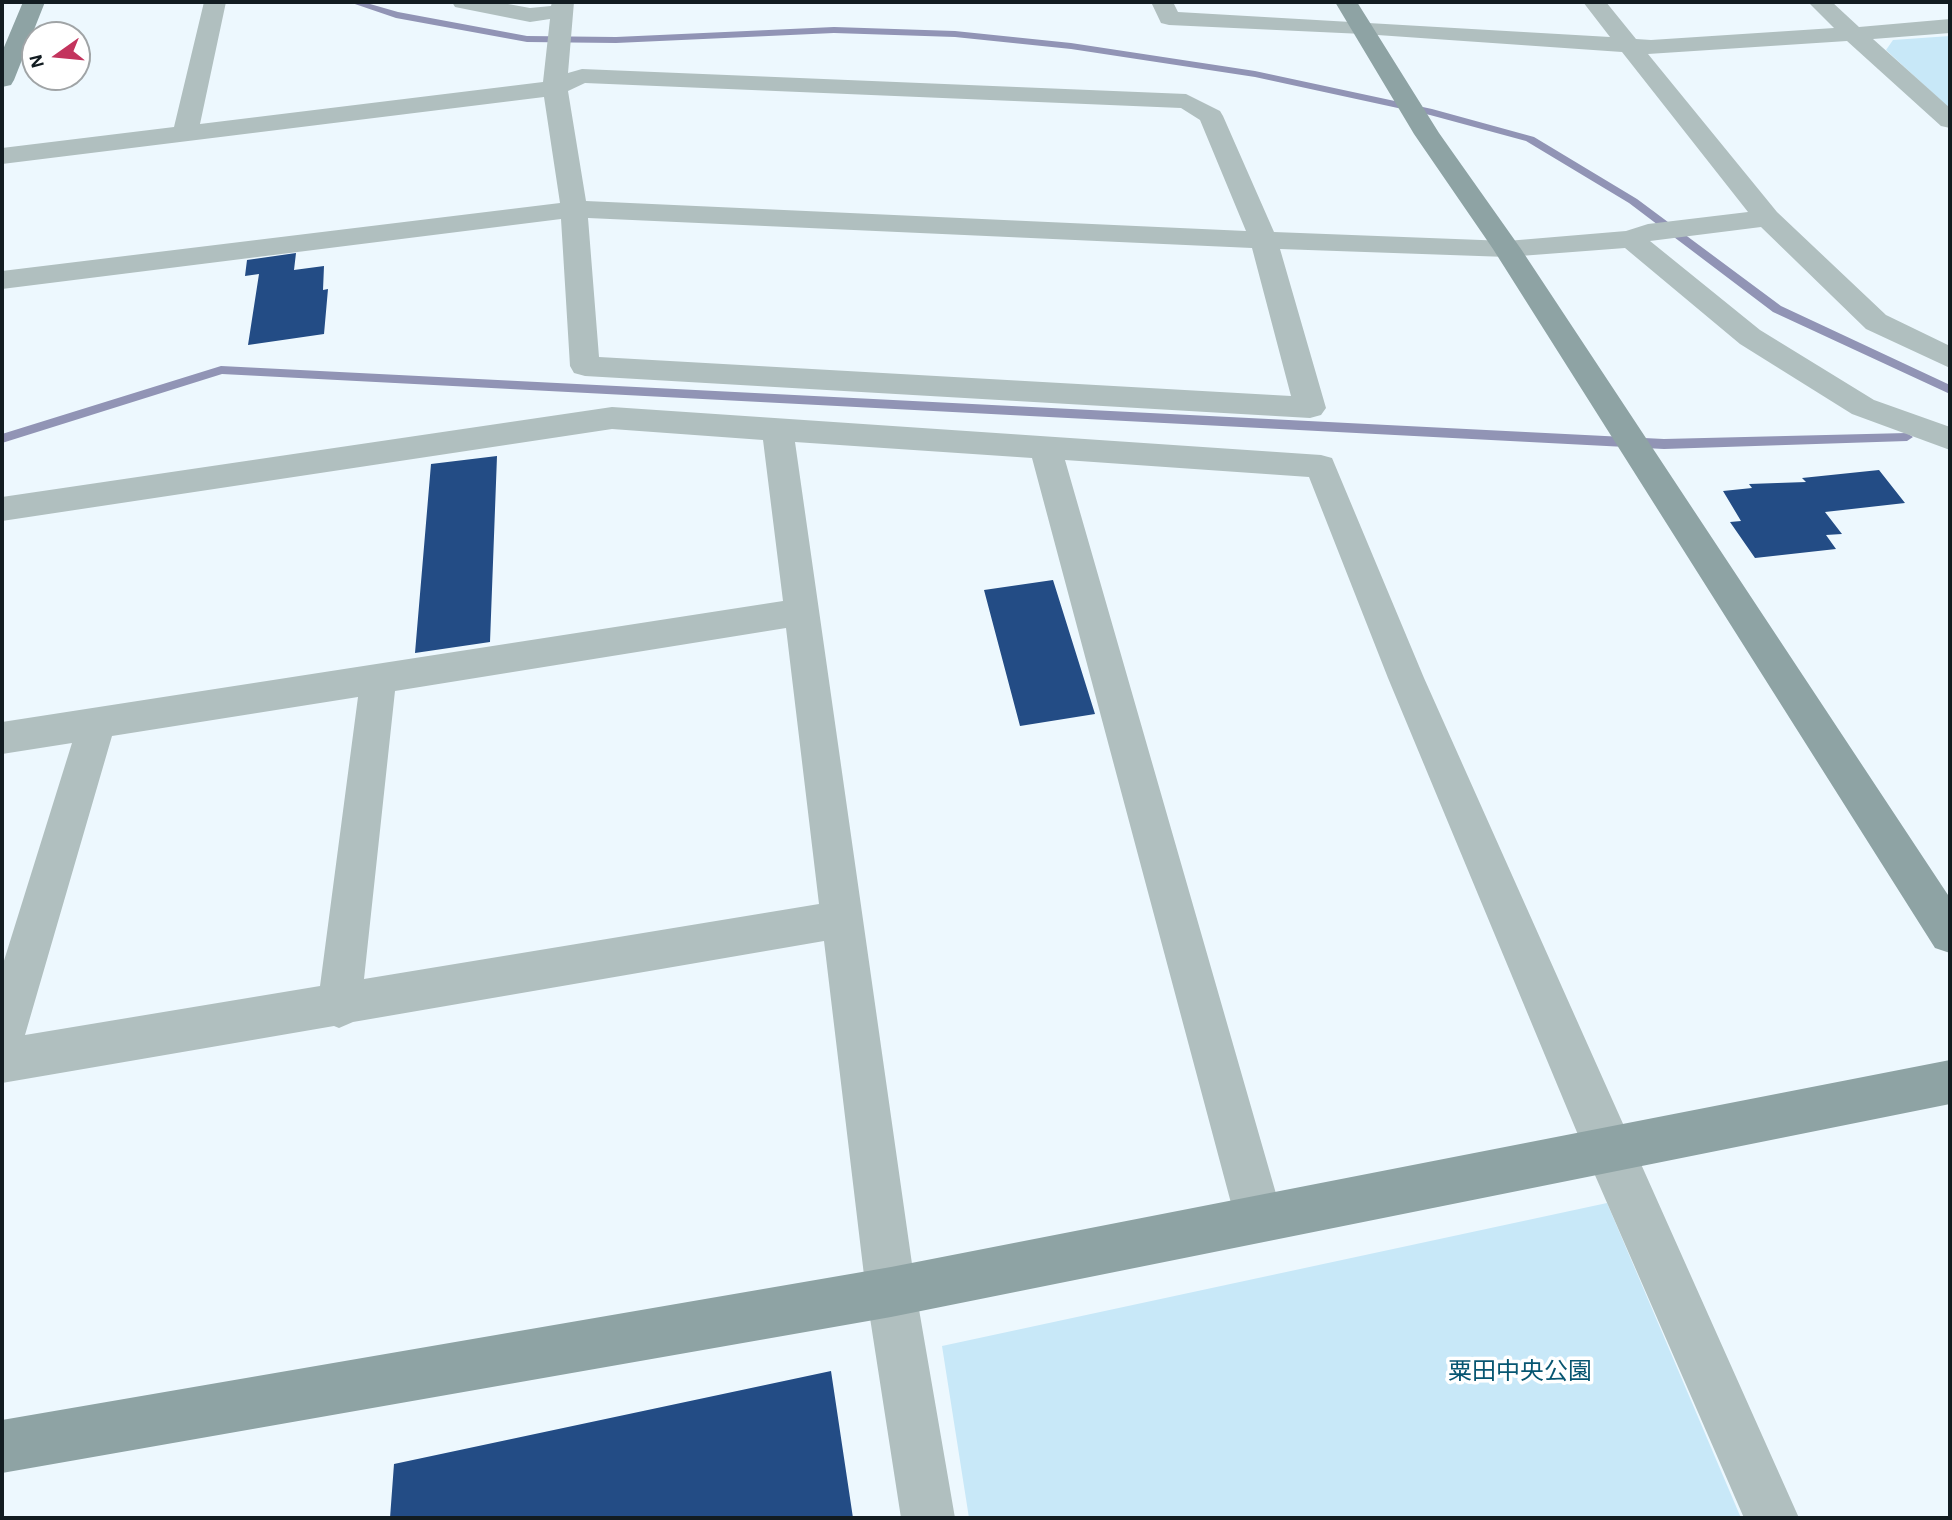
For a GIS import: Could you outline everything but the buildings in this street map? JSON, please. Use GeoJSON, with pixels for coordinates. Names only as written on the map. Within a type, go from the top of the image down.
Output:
{"type":"FeatureCollection","features":[{"type":"Feature","properties":{"kind":"street"},"geometry":{"type":"LineString","coordinates":[[2,80],[34,2]]}},
{"type":"Feature","properties":{"kind":"street"},"geometry":{"type":"LineString","coordinates":[[185,134],[215,2]]}},
{"type":"Feature","properties":{"kind":"street"},"geometry":{"type":"LineString","coordinates":[[2,156],[555,88],[582,76],[1186,101],[1212,116],[1264,240],[1310,408],[585,366],[574,209],[555,88],[562,10],[530,15],[463,2]]}},
{"type":"Feature","properties":{"kind":"street"},"geometry":{"type":"LineString","coordinates":[[1161,2],[1170,18],[1363,27],[1633,46],[1950,26]]}},
{"type":"Feature","properties":{"kind":"street"},"geometry":{"type":"LineString","coordinates":[[1346,2],[1427,134],[1936,889],[1950,934]]}},
{"type":"Feature","properties":{"kind":"street"},"geometry":{"type":"LineString","coordinates":[[1594,2],[1633,46],[1767,218],[1876,321],[1950,358]]}},
{"type":"Feature","properties":{"kind":"street"},"geometry":{"type":"LineString","coordinates":[[1819,2],[1950,121]]}},
{"type":"Feature","properties":{"kind":"street"},"geometry":{"type":"LineString","coordinates":[[2,280],[574,209],[1507,249],[1767,218]]}},
{"type":"Feature","properties":{"kind":"street"},"geometry":{"type":"LineString","coordinates":[[1640,235],[1750,337],[1863,407],[1950,439]]}},
{"type":"Feature","properties":{"kind":"street"},"geometry":{"type":"LineString","coordinates":[[2,509],[612,418],[1321,466],[1406,678],[1608,1149],[1772,1518]]}},
{"type":"Feature","properties":{"kind":"street"},"geometry":{"type":"LineString","coordinates":[[778,430],[891,1292],[928,1518]]}},
{"type":"Feature","properties":{"kind":"street"},"geometry":{"type":"LineString","coordinates":[[1045,447],[1259,1218]]}},
{"type":"Feature","properties":{"kind":"street"},"geometry":{"type":"LineString","coordinates":[[2,738],[378,681],[803,612]]}},
{"type":"Feature","properties":{"kind":"street"},"geometry":{"type":"LineString","coordinates":[[339,1007],[378,681]]}},
{"type":"Feature","properties":{"kind":"street"},"geometry":{"type":"LineString","coordinates":[[2,1037],[97,724]]}},
{"type":"Feature","properties":{"kind":"street"},"geometry":{"type":"LineString","coordinates":[[2,1061],[339,1007],[842,919]]}},
{"type":"Feature","properties":{"kind":"street"},"geometry":{"type":"LineString","coordinates":[[2,1447],[891,1292],[1950,1082]]}},
{"type":"Feature","properties":{"kind":"green space"},"geometry":{"type":"Polygon","coordinates":[[[1950,36],[1950,109],[1886,50],[1893,40],[1950,36]]]}},
{"type":"Feature","properties":{"kind":"green space","name":"粟田中央公園"},"geometry":{"type":"Polygon","coordinates":[[[1607,1203],[1741,1518],[969,1518],[942,1346],[1607,1203]]]}},
{"type":"Feature","properties":{"kind":"waterway"},"geometry":{"type":"LineString","coordinates":[[354,2],[396,15],[527,39],[616,40],[834,30],[955,34],[1071,46],[1255,74],[1432,112],[1530,139],[1633,201],[1777,309],[1950,390]]}},
{"type":"Feature","properties":{"kind":"waterway"},"geometry":{"type":"LineString","coordinates":[[2,439],[221,370],[1664,444],[1907,437]]}}]}
